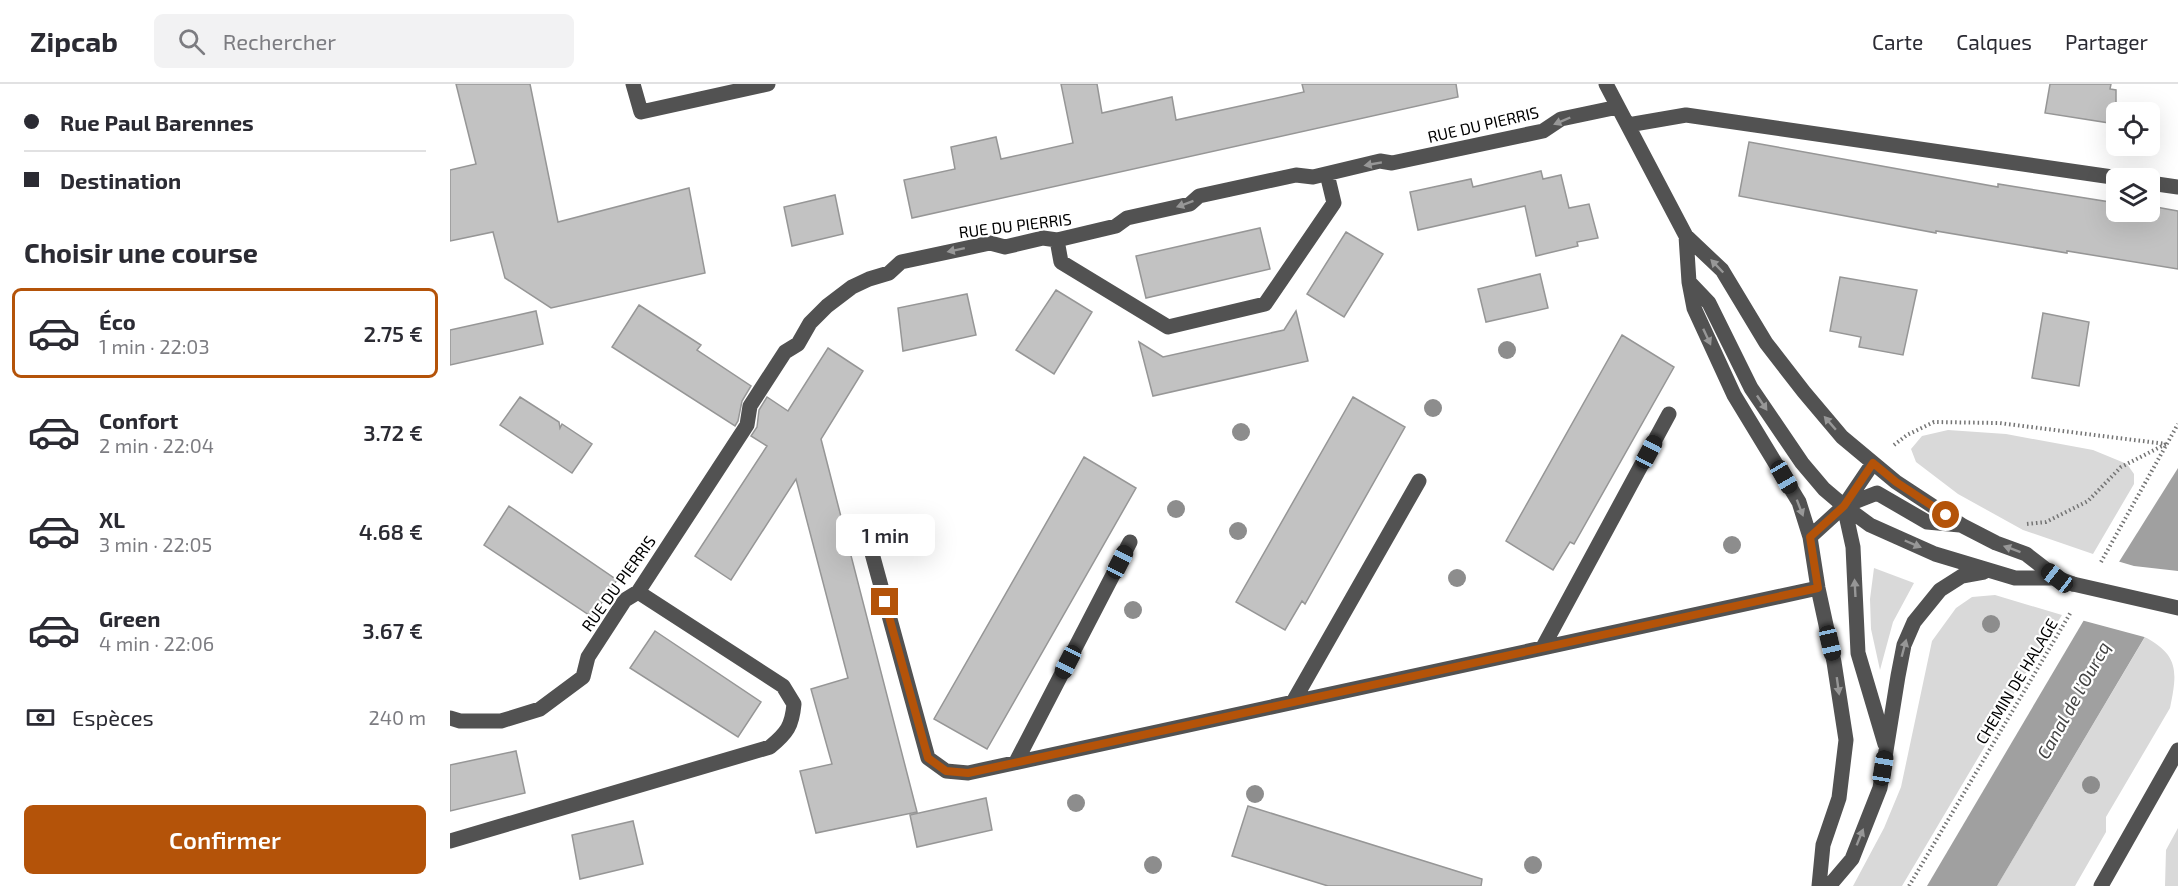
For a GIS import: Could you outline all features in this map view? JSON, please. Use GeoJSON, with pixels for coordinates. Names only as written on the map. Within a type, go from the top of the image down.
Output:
{"type":"FeatureCollection","features":[{"type":"Feature","properties":{"kind":"street"},"geometry":{"type":"LineString","coordinates":[[633,84],[641,112],[768,84]]}},
{"type":"Feature","properties":{"kind":"street"},"geometry":{"type":"LineString","coordinates":[[1606,84],[1686,236],[1722,270],[1766,343],[1842,437],[1896,482],[1963,526],[1996,543],[2026,554],[2057,578],[2073,584],[2178,608]]}},
{"type":"Feature","properties":{"kind":"street","name":"RUE DU PIERRIS"},"geometry":{"type":"LineString","coordinates":[[450,718],[460,721],[501,721],[540,709],[583,677],[588,657],[625,600],[638,592],[747,425],[750,406],[785,352],[798,344],[810,323],[827,306],[852,287],[890,273],[901,262],[990,243],[1005,247],[1043,238],[1057,240],[1116,226],[1127,218],[1190,204],[1199,196],[1296,175],[1313,177],[1380,161],[1392,163],[1543,131],[1561,119],[1618,107]]}},
{"type":"Feature","properties":{"kind":"street"},"geometry":{"type":"LineString","coordinates":[[1628,125],[1686,115],[2106,176]]}},
{"type":"Feature","properties":{"kind":"street"},"geometry":{"type":"LineString","coordinates":[[1057,240],[1061,262],[1168,327],[1265,304],[1334,203],[1327,174]]}},
{"type":"Feature","properties":{"kind":"street"},"geometry":{"type":"LineString","coordinates":[[2160,184],[2178,187]]}},
{"type":"Feature","properties":{"kind":"street"},"geometry":{"type":"LineString","coordinates":[[1686,236],[1689,282],[1694,308],[1734,395],[1799,502],[1810,537],[1834,662],[1846,740],[1839,798],[1823,845],[1819,886]]}},
{"type":"Feature","properties":{"kind":"street"},"geometry":{"type":"LineString","coordinates":[[1689,282],[1709,303],[1751,388],[1802,463],[1824,489],[1844,506],[1870,525],[1935,554],[2015,578],[2057,578]]}},
{"type":"Feature","properties":{"kind":"street"},"geometry":{"type":"LineString","coordinates":[[1543,647],[1669,414]]}},
{"type":"Feature","properties":{"kind":"street"},"geometry":{"type":"LineString","coordinates":[[1810,537],[1844,506],[1873,463]]}},
{"type":"Feature","properties":{"kind":"street"},"geometry":{"type":"LineString","coordinates":[[1293,702],[1419,481]]}},
{"type":"Feature","properties":{"kind":"street"},"geometry":{"type":"LineString","coordinates":[[1844,506],[1877,493],[1927,522],[1963,526]]}},
{"type":"Feature","properties":{"kind":"street"},"geometry":{"type":"LineString","coordinates":[[1844,506],[1853,547],[1858,653],[1886,747]]}},
{"type":"Feature","properties":{"kind":"street"},"geometry":{"type":"LineString","coordinates":[[867,536],[928,758],[946,771],[968,773],[1818,588]]}},
{"type":"Feature","properties":{"kind":"street"},"geometry":{"type":"LineString","coordinates":[[1016,762],[1130,542]]}},
{"type":"Feature","properties":{"kind":"street"},"geometry":{"type":"LineString","coordinates":[[1829,886],[1852,859],[1880,788],[1902,655],[1914,622],[1940,590],[1962,576],[1989,572]]}},
{"type":"Feature","properties":{"kind":"street"},"geometry":{"type":"LineString","coordinates":[[450,841],[770,747],[784,735],[793,720],[794,704],[783,687],[638,592]]}},
{"type":"Feature","properties":{"kind":"street"},"geometry":{"type":"LineString","coordinates":[[2104,885],[2178,750]]}},
{"type":"Feature","properties":{"kind":"path"},"geometry":{"type":"LineString","coordinates":[[1873,463],[1907,435],[1934,422],[1999,423],[2166,444]]}},
{"type":"Feature","properties":{"kind":"path"},"geometry":{"type":"LineString","coordinates":[[2096,570],[2178,424]]}},
{"type":"Feature","properties":{"kind":"path"},"geometry":{"type":"LineString","coordinates":[[2025,524],[2046,522],[2088,501],[2121,468],[2166,444]]}},
{"type":"Feature","properties":{"kind":"path","name":"CHEMIN DE HALAGE"},"geometry":{"type":"LineString","coordinates":[[1909,886],[2072,611]]}},
{"type":"Feature","properties":{"kind":"shaded area"},"geometry":{"type":"Polygon","coordinates":[[[1948,430],[2006,434],[2093,450],[2127,464],[2134,474],[2134,484],[2093,554],[2023,530],[1958,494],[1916,462],[1911,449],[1922,436],[1948,430]]]}},
{"type":"Feature","properties":{"kind":"shaded area"},"geometry":{"type":"Polygon","coordinates":[[[1874,568],[1914,583],[1893,622],[1880,670],[1871,629],[1870,599],[1874,568]]]}},
{"type":"Feature","properties":{"kind":"shaded area"},"geometry":{"type":"Polygon","coordinates":[[[1995,595],[2062,615],[2019,684],[1994,731],[1902,886],[1853,886],[1884,828],[1901,787],[1932,641],[1956,608],[1972,597],[1995,595]]]}},
{"type":"Feature","properties":{"kind":"shaded area"},"geometry":{"type":"Polygon","coordinates":[[[2145,637],[2164,650],[2173,665],[2174,683],[2170,708],[2106,817],[2106,832],[2075,886],[1997,886],[2145,637]]]}},
{"type":"Feature","properties":{"kind":"shaded area"},"geometry":{"type":"Polygon","coordinates":[[[2178,828],[2178,886],[2165,886],[2166,850],[2178,828]]]}},
{"type":"Feature","properties":{"kind":"water","name":"Canal de l'Ourcq"},"geometry":{"type":"Polygon","coordinates":[[[2178,468],[2178,581],[1997,886],[1927,886],[2107,581],[2178,468]]]}},
{"type":"Feature","properties":{"kind":"pier"},"geometry":{"type":"Polygon","coordinates":[[[2117,561],[2134,566],[2178,571],[2178,587],[2148,638],[2081,620],[2117,561]]]}},
{"type":"Feature","properties":{"kind":"building"},"geometry":{"type":"Polygon","coordinates":[[[456,84],[530,84],[558,222],[689,188],[705,273],[551,308],[505,278],[493,232],[450,241],[450,170],[476,164],[456,84]]]}},
{"type":"Feature","properties":{"kind":"building"},"geometry":{"type":"Polygon","coordinates":[[[1061,84],[1097,84],[1102,113],[1172,97],[1176,120],[1304,92],[1302,84],[1456,84],[1458,97],[912,218],[904,180],[955,169],[951,147],[996,137],[1001,159],[1073,143],[1061,84]]]}},
{"type":"Feature","properties":{"kind":"building"},"geometry":{"type":"Polygon","coordinates":[[[2050,84],[2111,84],[2110,89],[2116,90],[2116,102],[2106,102],[2106,122],[2045,113],[2050,84]]]}},
{"type":"Feature","properties":{"kind":"building"},"geometry":{"type":"Polygon","coordinates":[[[1749,142],[1998,187],[1998,184],[2106,201],[2106,222],[2160,222],[2160,208],[2178,211],[2178,269],[1936,231],[1936,233],[1739,196],[1749,142]]]}},
{"type":"Feature","properties":{"kind":"building"},"geometry":{"type":"Polygon","coordinates":[[[1541,171],[1543,179],[1561,175],[1569,208],[1589,204],[1598,238],[1577,242],[1578,246],[1536,256],[1525,206],[1418,230],[1410,192],[1471,179],[1473,187],[1541,171]]]}},
{"type":"Feature","properties":{"kind":"building"},"geometry":{"type":"Polygon","coordinates":[[[835,195],[843,234],[792,246],[784,207],[835,195]]]}},
{"type":"Feature","properties":{"kind":"building"},"geometry":{"type":"Polygon","coordinates":[[[1260,228],[1270,269],[1146,298],[1136,256],[1260,228]]]}},
{"type":"Feature","properties":{"kind":"building"},"geometry":{"type":"Polygon","coordinates":[[[1346,232],[1383,254],[1344,317],[1307,294],[1346,232]]]}},
{"type":"Feature","properties":{"kind":"building"},"geometry":{"type":"Polygon","coordinates":[[[1540,274],[1548,308],[1486,322],[1478,289],[1540,274]]]}},
{"type":"Feature","properties":{"kind":"building"},"geometry":{"type":"Polygon","coordinates":[[[1840,277],[1917,290],[1903,355],[1859,347],[1861,337],[1830,331],[1840,277]]]}},
{"type":"Feature","properties":{"kind":"building"},"geometry":{"type":"Polygon","coordinates":[[[1056,290],[1092,312],[1054,374],[1016,350],[1056,290]]]}},
{"type":"Feature","properties":{"kind":"building"},"geometry":{"type":"Polygon","coordinates":[[[967,294],[976,335],[903,351],[898,308],[967,294]]]}},
{"type":"Feature","properties":{"kind":"building"},"geometry":{"type":"Polygon","coordinates":[[[639,305],[701,345],[697,350],[751,386],[742,401],[735,426],[612,347],[639,305]]]}},
{"type":"Feature","properties":{"kind":"building"},"geometry":{"type":"Polygon","coordinates":[[[536,311],[543,344],[450,365],[450,330],[536,311]]]}},
{"type":"Feature","properties":{"kind":"building"},"geometry":{"type":"Polygon","coordinates":[[[1296,311],[1308,361],[1153,396],[1139,342],[1163,357],[1284,330],[1296,311]]]}},
{"type":"Feature","properties":{"kind":"building"},"geometry":{"type":"Polygon","coordinates":[[[2043,313],[2089,322],[2079,386],[2032,378],[2043,313]]]}},
{"type":"Feature","properties":{"kind":"building"},"geometry":{"type":"Polygon","coordinates":[[[1622,335],[1674,367],[1574,544],[1570,542],[1553,570],[1506,541],[1622,335]]]}},
{"type":"Feature","properties":{"kind":"building"},"geometry":{"type":"Polygon","coordinates":[[[828,348],[863,371],[821,439],[917,812],[816,833],[800,771],[832,764],[811,689],[848,678],[796,479],[731,580],[695,556],[767,446],[751,436],[757,427],[759,410],[767,397],[788,411],[828,348]]]}},
{"type":"Feature","properties":{"kind":"building"},"geometry":{"type":"Polygon","coordinates":[[[520,397],[559,422],[560,428],[562,424],[592,444],[572,473],[500,425],[520,397]]]}},
{"type":"Feature","properties":{"kind":"building"},"geometry":{"type":"Polygon","coordinates":[[[1353,397],[1405,427],[1305,604],[1302,601],[1285,630],[1236,602],[1353,397]]]}},
{"type":"Feature","properties":{"kind":"building"},"geometry":{"type":"Polygon","coordinates":[[[1084,457],[1136,488],[987,749],[934,719],[1084,457]]]}},
{"type":"Feature","properties":{"kind":"building"},"geometry":{"type":"Polygon","coordinates":[[[509,506],[617,580],[592,617],[484,545],[509,506]]]}},
{"type":"Feature","properties":{"kind":"building"},"geometry":{"type":"Polygon","coordinates":[[[655,631],[761,702],[738,737],[630,668],[655,631]]]}},
{"type":"Feature","properties":{"kind":"building"},"geometry":{"type":"Polygon","coordinates":[[[516,751],[525,793],[450,811],[450,765],[516,751]]]}},
{"type":"Feature","properties":{"kind":"building"},"geometry":{"type":"Polygon","coordinates":[[[986,798],[992,830],[917,847],[910,815],[986,798]]]}},
{"type":"Feature","properties":{"kind":"building"},"geometry":{"type":"Polygon","coordinates":[[[1248,806],[1482,879],[1481,886],[1328,886],[1232,856],[1248,806]]]}},
{"type":"Feature","properties":{"kind":"building"},"geometry":{"type":"Polygon","coordinates":[[[633,821],[643,864],[580,879],[572,835],[633,821]]]}},
{"type":"Feature","properties":{"kind":"route"},"geometry":{"type":"LineString","coordinates":[[885,602],[928,758],[946,771],[968,773],[1818,588],[1810,537],[1844,506],[1873,463],[1896,482],[1946,515]]}}]}
